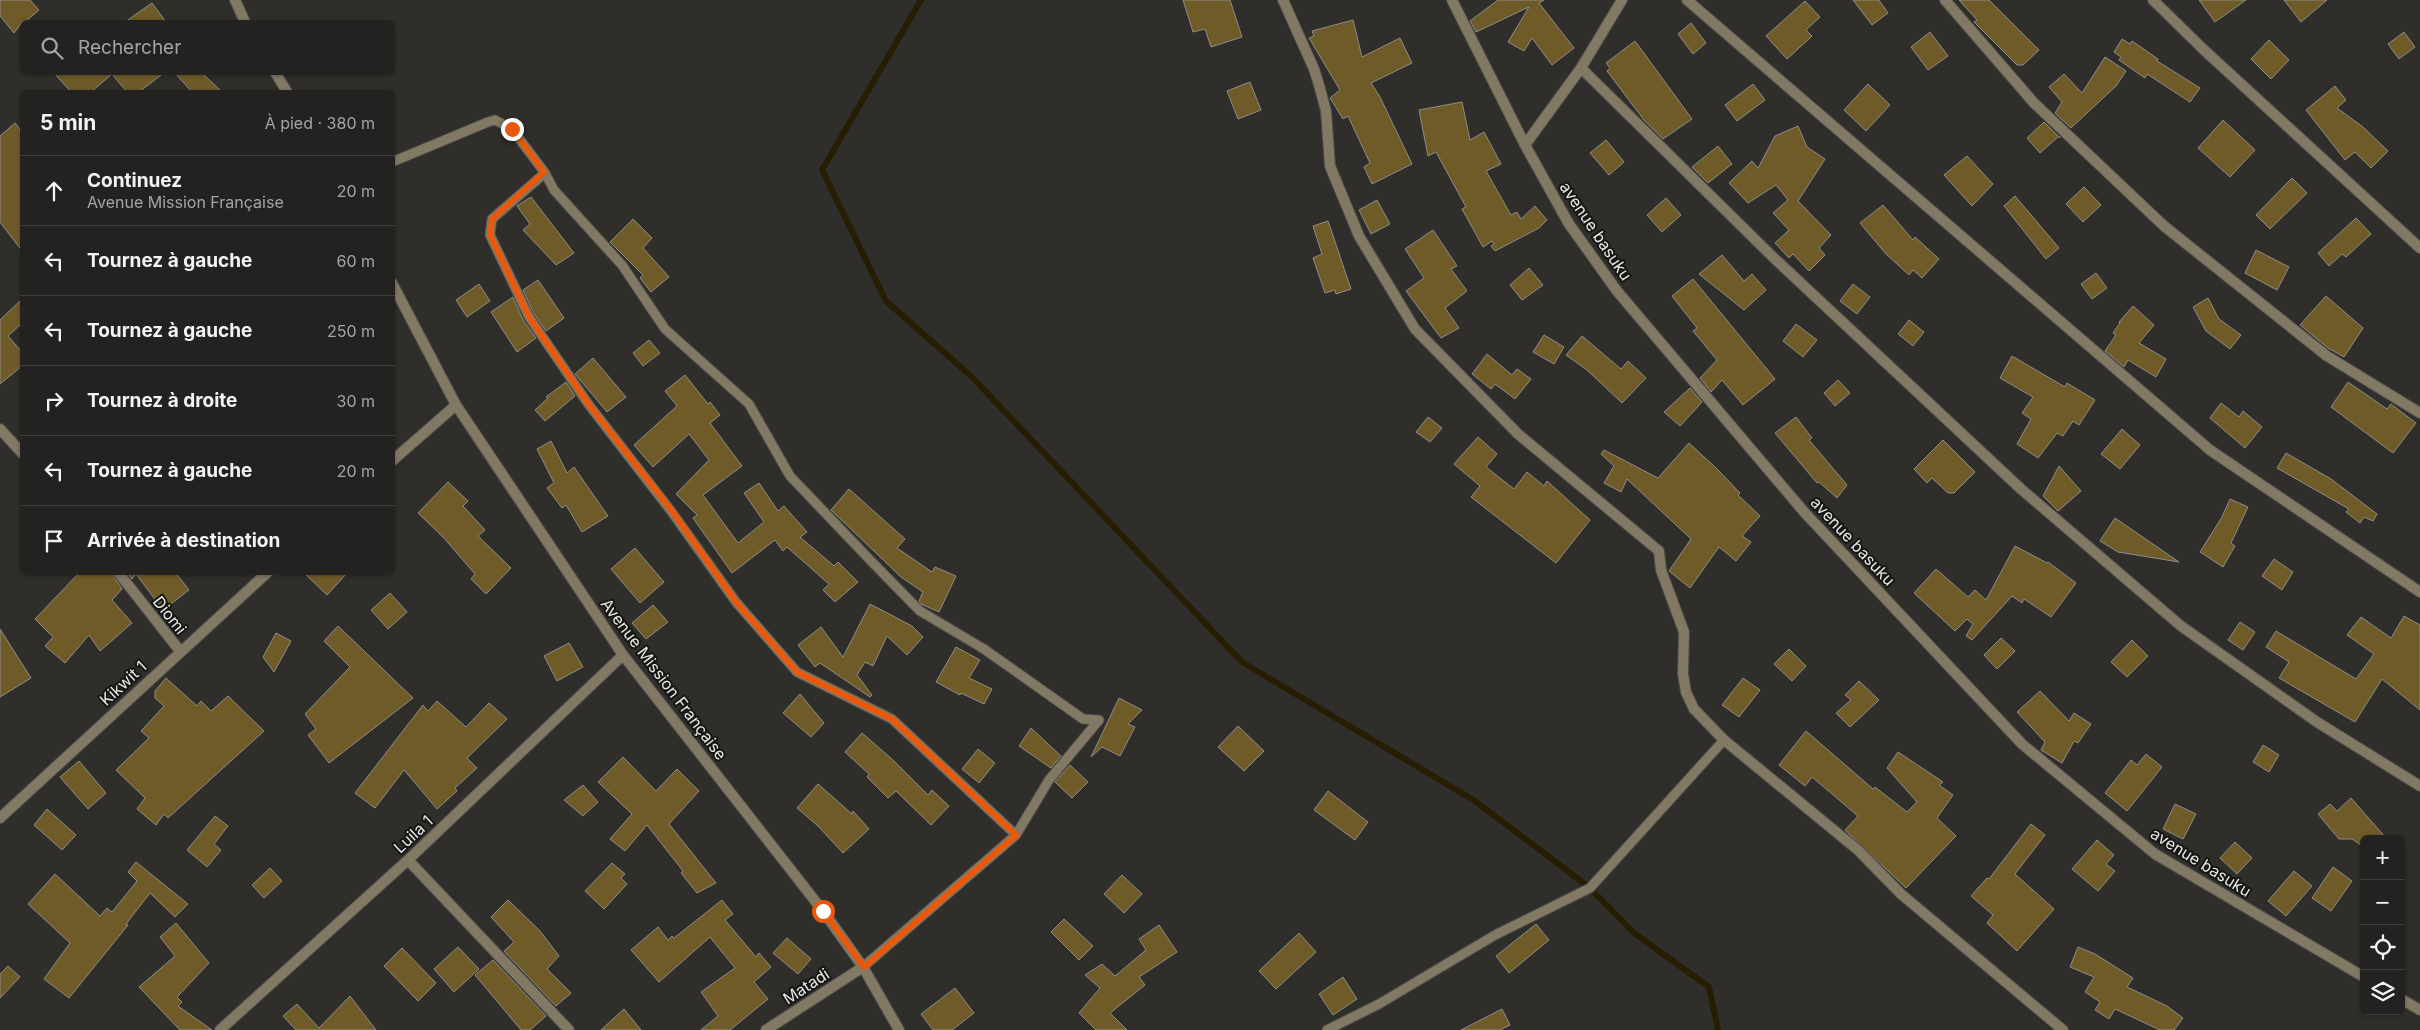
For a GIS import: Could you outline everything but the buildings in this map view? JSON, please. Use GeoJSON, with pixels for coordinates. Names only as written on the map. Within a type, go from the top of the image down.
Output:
{"type":"FeatureCollection","features":[{"type":"Feature","properties":{"kind":"street"},"geometry":{"type":"LineString","coordinates":[[235,0],[244,20]]}},
{"type":"Feature","properties":{"kind":"street"},"geometry":{"type":"LineString","coordinates":[[1283,0],[1314,69],[1326,111],[1330,166],[1359,236],[1414,329],[1518,434],[1659,551],[1661,570],[1684,632],[1683,674],[1686,692],[1694,709],[1724,740],[1858,850],[1901,894],[2063,1030]]}},
{"type":"Feature","properties":{"kind":"street","name":"avenue basuku"},"geometry":{"type":"LineString","coordinates":[[1452,0],[1525,145],[1569,224],[1618,291],[1805,513],[2022,744],[2155,854],[2360,975]]}},
{"type":"Feature","properties":{"kind":"street"},"geometry":{"type":"LineString","coordinates":[[1525,145],[1581,68],[1622,0]]}},
{"type":"Feature","properties":{"kind":"street"},"geometry":{"type":"LineString","coordinates":[[1687,0],[2210,450],[2420,592]]}},
{"type":"Feature","properties":{"kind":"street"},"geometry":{"type":"LineString","coordinates":[[1945,0],[2034,103],[2164,226],[2327,356],[2420,414]]}},
{"type":"Feature","properties":{"kind":"street"},"geometry":{"type":"LineString","coordinates":[[2153,0],[2203,49],[2420,248]]}},
{"type":"Feature","properties":{"kind":"street"},"geometry":{"type":"LineString","coordinates":[[1581,68],[1789,273],[2022,489],[2174,620],[2317,722],[2420,786]]}},
{"type":"Feature","properties":{"kind":"street"},"geometry":{"type":"LineString","coordinates":[[277,75],[286,90]]}},
{"type":"Feature","properties":{"kind":"street","name":"Avenue Mission Française"},"geometry":{"type":"LineString","coordinates":[[395,289],[456,405],[623,655],[823,911],[864,967],[899,1030]]}},
{"type":"Feature","properties":{"kind":"street"},"geometry":{"type":"LineString","coordinates":[[395,458],[456,405]]}},
{"type":"Feature","properties":{"kind":"street"},"geometry":{"type":"LineString","coordinates":[[0,429],[20,450]]}},
{"type":"Feature","properties":{"kind":"street","name":"Diomi"},"geometry":{"type":"LineString","coordinates":[[120,575],[180,651]]}},
{"type":"Feature","properties":{"kind":"street","name":"Kikwit 1"},"geometry":{"type":"LineString","coordinates":[[0,818],[265,575]]}},
{"type":"Feature","properties":{"kind":"street","name":"Luila 1"},"geometry":{"type":"LineString","coordinates":[[220,1030],[408,860],[623,655]]}},
{"type":"Feature","properties":{"kind":"street"},"geometry":{"type":"LineString","coordinates":[[408,860],[569,1030]]}},
{"type":"Feature","properties":{"kind":"street","name":"Matadi"},"geometry":{"type":"LineString","coordinates":[[766,1030],[864,967]]}},
{"type":"Feature","properties":{"kind":"street"},"geometry":{"type":"LineString","coordinates":[[2405,1001],[2420,1010]]}},
{"type":"Feature","properties":{"kind":"lane"},"geometry":{"type":"LineString","coordinates":[[395,161],[496,120],[512,129],[544,172],[554,190],[622,265],[665,329],[749,404],[790,476],[920,611],[984,649],[1083,718],[1099,720],[1049,780],[1016,835],[864,967]]}},
{"type":"Feature","properties":{"kind":"lane"},"geometry":{"type":"LineString","coordinates":[[544,172],[492,219],[490,235],[529,317],[589,405],[672,511],[736,602],[797,672],[892,719],[1016,835]]}},
{"type":"Feature","properties":{"kind":"lane"},"geometry":{"type":"LineString","coordinates":[[1327,1030],[1379,1004],[1495,935],[1590,888],[1724,740]]}},
{"type":"Feature","properties":{"kind":"waterway"},"geometry":{"type":"LineString","coordinates":[[921,0],[822,170],[886,301],[972,377],[1242,662],[1475,801],[1590,888],[1634,933],[1709,987],[1718,1030]]}},
{"type":"Feature","properties":{"kind":"route"},"geometry":{"type":"LineString","coordinates":[[512,129],[544,172],[492,219],[489,227],[490,235],[529,317],[589,405],[672,511],[736,602],[797,672],[892,719],[1016,835],[864,967],[823,911]]}}]}
